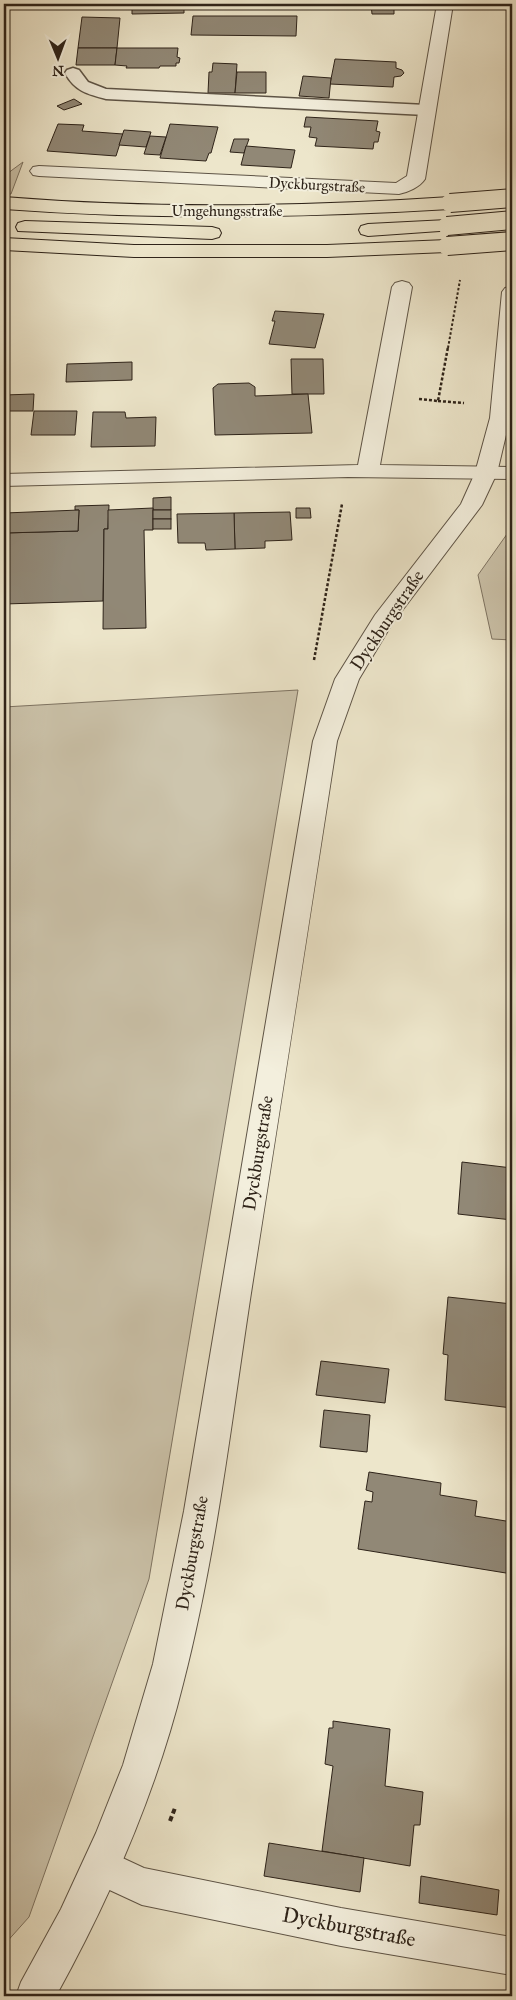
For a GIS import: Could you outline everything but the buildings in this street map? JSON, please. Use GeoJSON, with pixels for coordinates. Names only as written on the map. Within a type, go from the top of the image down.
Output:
{"type":"FeatureCollection","features":[{"type":"Feature","properties":{"kind":"highway","name":"Umgehungsstraße"},"geometry":{"type":"LineString","coordinates":[[4,203],[54,208],[217,212],[335,211],[512,198]]}},
{"type":"Feature","properties":{"kind":"highway"},"geometry":{"type":"LineString","coordinates":[[350,231],[447,226],[512,220]]}},
{"type":"Feature","properties":{"kind":"highway","name":"Umgehungsstraße"},"geometry":{"type":"LineString","coordinates":[[4,226],[228,233]]}},
{"type":"Feature","properties":{"kind":"highway"},"geometry":{"type":"LineString","coordinates":[[4,244],[134,251],[327,251],[512,241]]}},
{"type":"Feature","properties":{"kind":"street","name":"Dyckburgstraße"},"geometry":{"type":"LineString","coordinates":[[39,171],[399,189],[416,179],[445,4]]}},
{"type":"Feature","properties":{"kind":"street"},"geometry":{"type":"LineString","coordinates":[[368,471],[402,287]]}},
{"type":"Feature","properties":{"kind":"street","name":"Dyckburgstraße"},"geometry":{"type":"LineString","coordinates":[[35,1996],[101,1867],[142,1760],[165,1686],[181,1616],[201,1511],[325,741],[347,680],[383,620],[471,505],[499,473],[500,418],[512,292]]}},
{"type":"Feature","properties":{"kind":"street"},"geometry":{"type":"LineString","coordinates":[[4,480],[368,471],[499,473]]}},
{"type":"Feature","properties":{"kind":"street","name":"Dyckburgstraße"},"geometry":{"type":"LineString","coordinates":[[101,1867],[142,1886],[340,1927],[512,1956]]}},
{"type":"Feature","properties":{"kind":"lane"},"geometry":{"type":"LineString","coordinates":[[73,73],[78,84],[89,90],[106,94],[426,110]]}},
{"type":"Feature","properties":{"kind":"path"},"geometry":{"type":"LineString","coordinates":[[381,397],[438,401],[462,275]]}},
{"type":"Feature","properties":{"kind":"shaded area"},"geometry":{"type":"Polygon","coordinates":[[[23,162],[11,194],[4,194],[4,176],[23,162]]]}},
{"type":"Feature","properties":{"kind":"shaded area"},"geometry":{"type":"Polygon","coordinates":[[[512,527],[512,640],[492,639],[478,575],[512,527]]]}},
{"type":"Feature","properties":{"kind":"shaded area"},"geometry":{"type":"Polygon","coordinates":[[[298,690],[149,1579],[29,1917],[4,1945],[4,707],[298,690]]]}}]}
